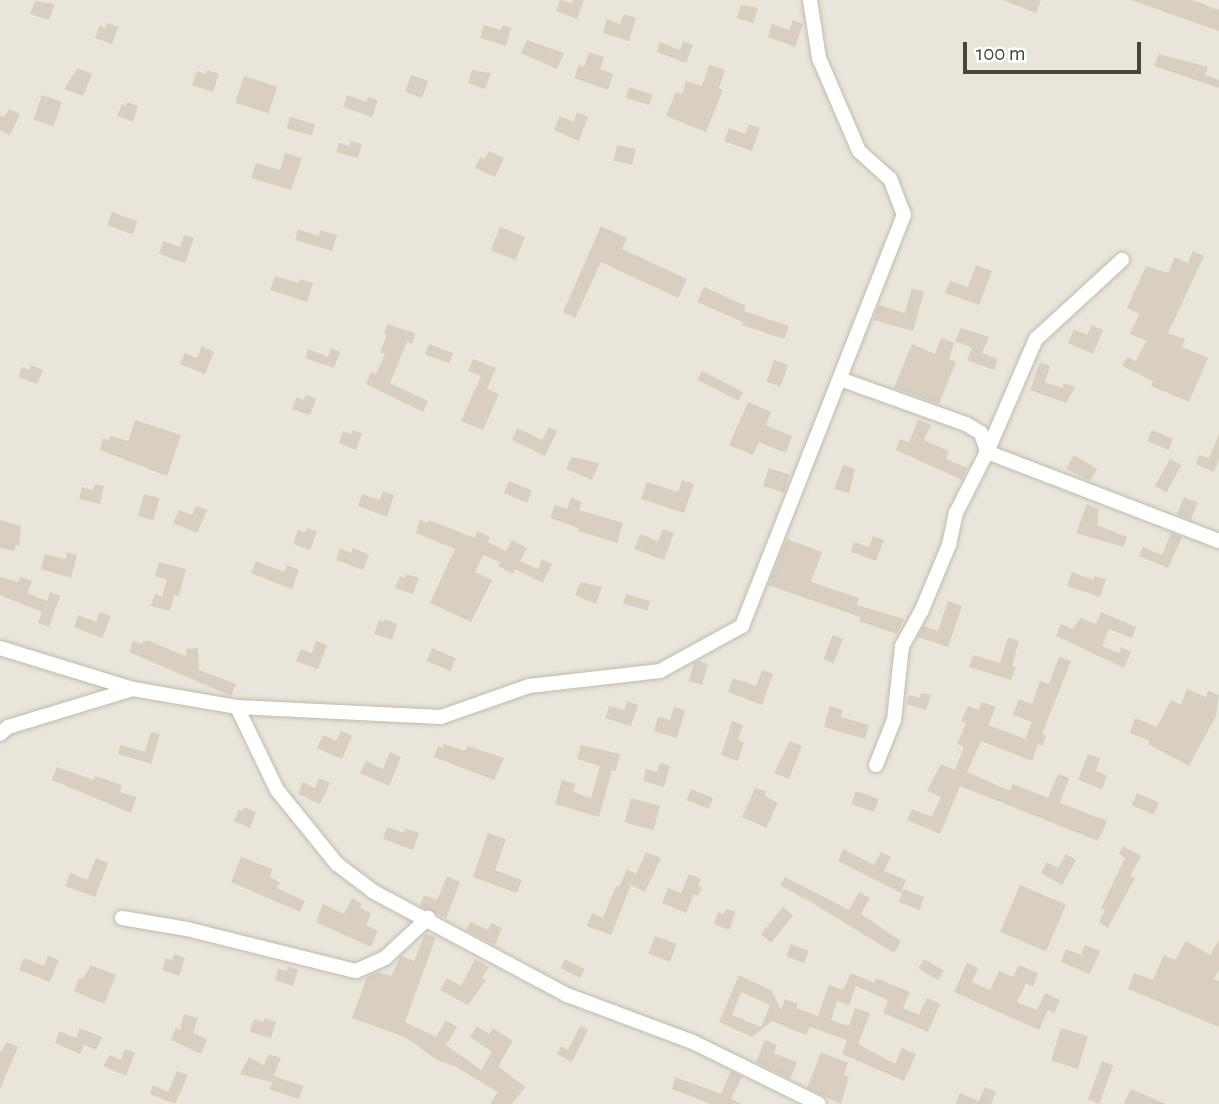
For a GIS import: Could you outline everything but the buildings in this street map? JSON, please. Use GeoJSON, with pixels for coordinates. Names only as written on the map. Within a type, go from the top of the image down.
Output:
{"type":"FeatureCollection","features":[{"type":"Feature","properties":{"kind":"street"},"geometry":{"type":"LineString","coordinates":[[0,648],[133,689],[237,707],[441,717],[529,686],[660,671],[742,626],[904,215],[890,179],[859,151],[819,58],[810,0]]}},
{"type":"Feature","properties":{"kind":"street"},"geometry":{"type":"LineString","coordinates":[[876,765],[894,720],[902,646],[921,612],[949,545],[956,513],[988,452],[1036,339],[1122,260]]}},
{"type":"Feature","properties":{"kind":"street"},"geometry":{"type":"LineString","coordinates":[[840,379],[966,424],[981,433],[988,452],[1219,541]]}},
{"type":"Feature","properties":{"kind":"street"},"geometry":{"type":"LineString","coordinates":[[0,734],[8,727],[133,689]]}},
{"type":"Feature","properties":{"kind":"street"},"geometry":{"type":"LineString","coordinates":[[237,707],[277,790],[337,864],[374,892],[428,918],[567,995],[704,1046],[819,1104]]}},
{"type":"Feature","properties":{"kind":"street"},"geometry":{"type":"LineString","coordinates":[[122,918],[187,929],[356,971],[385,958],[428,918]]}},
{"type":"Feature","properties":{"kind":"shaded area"},"geometry":{"type":"Polygon","coordinates":[[[0,0],[1219,0],[1219,1104],[0,1104],[0,0]]]}}]}
